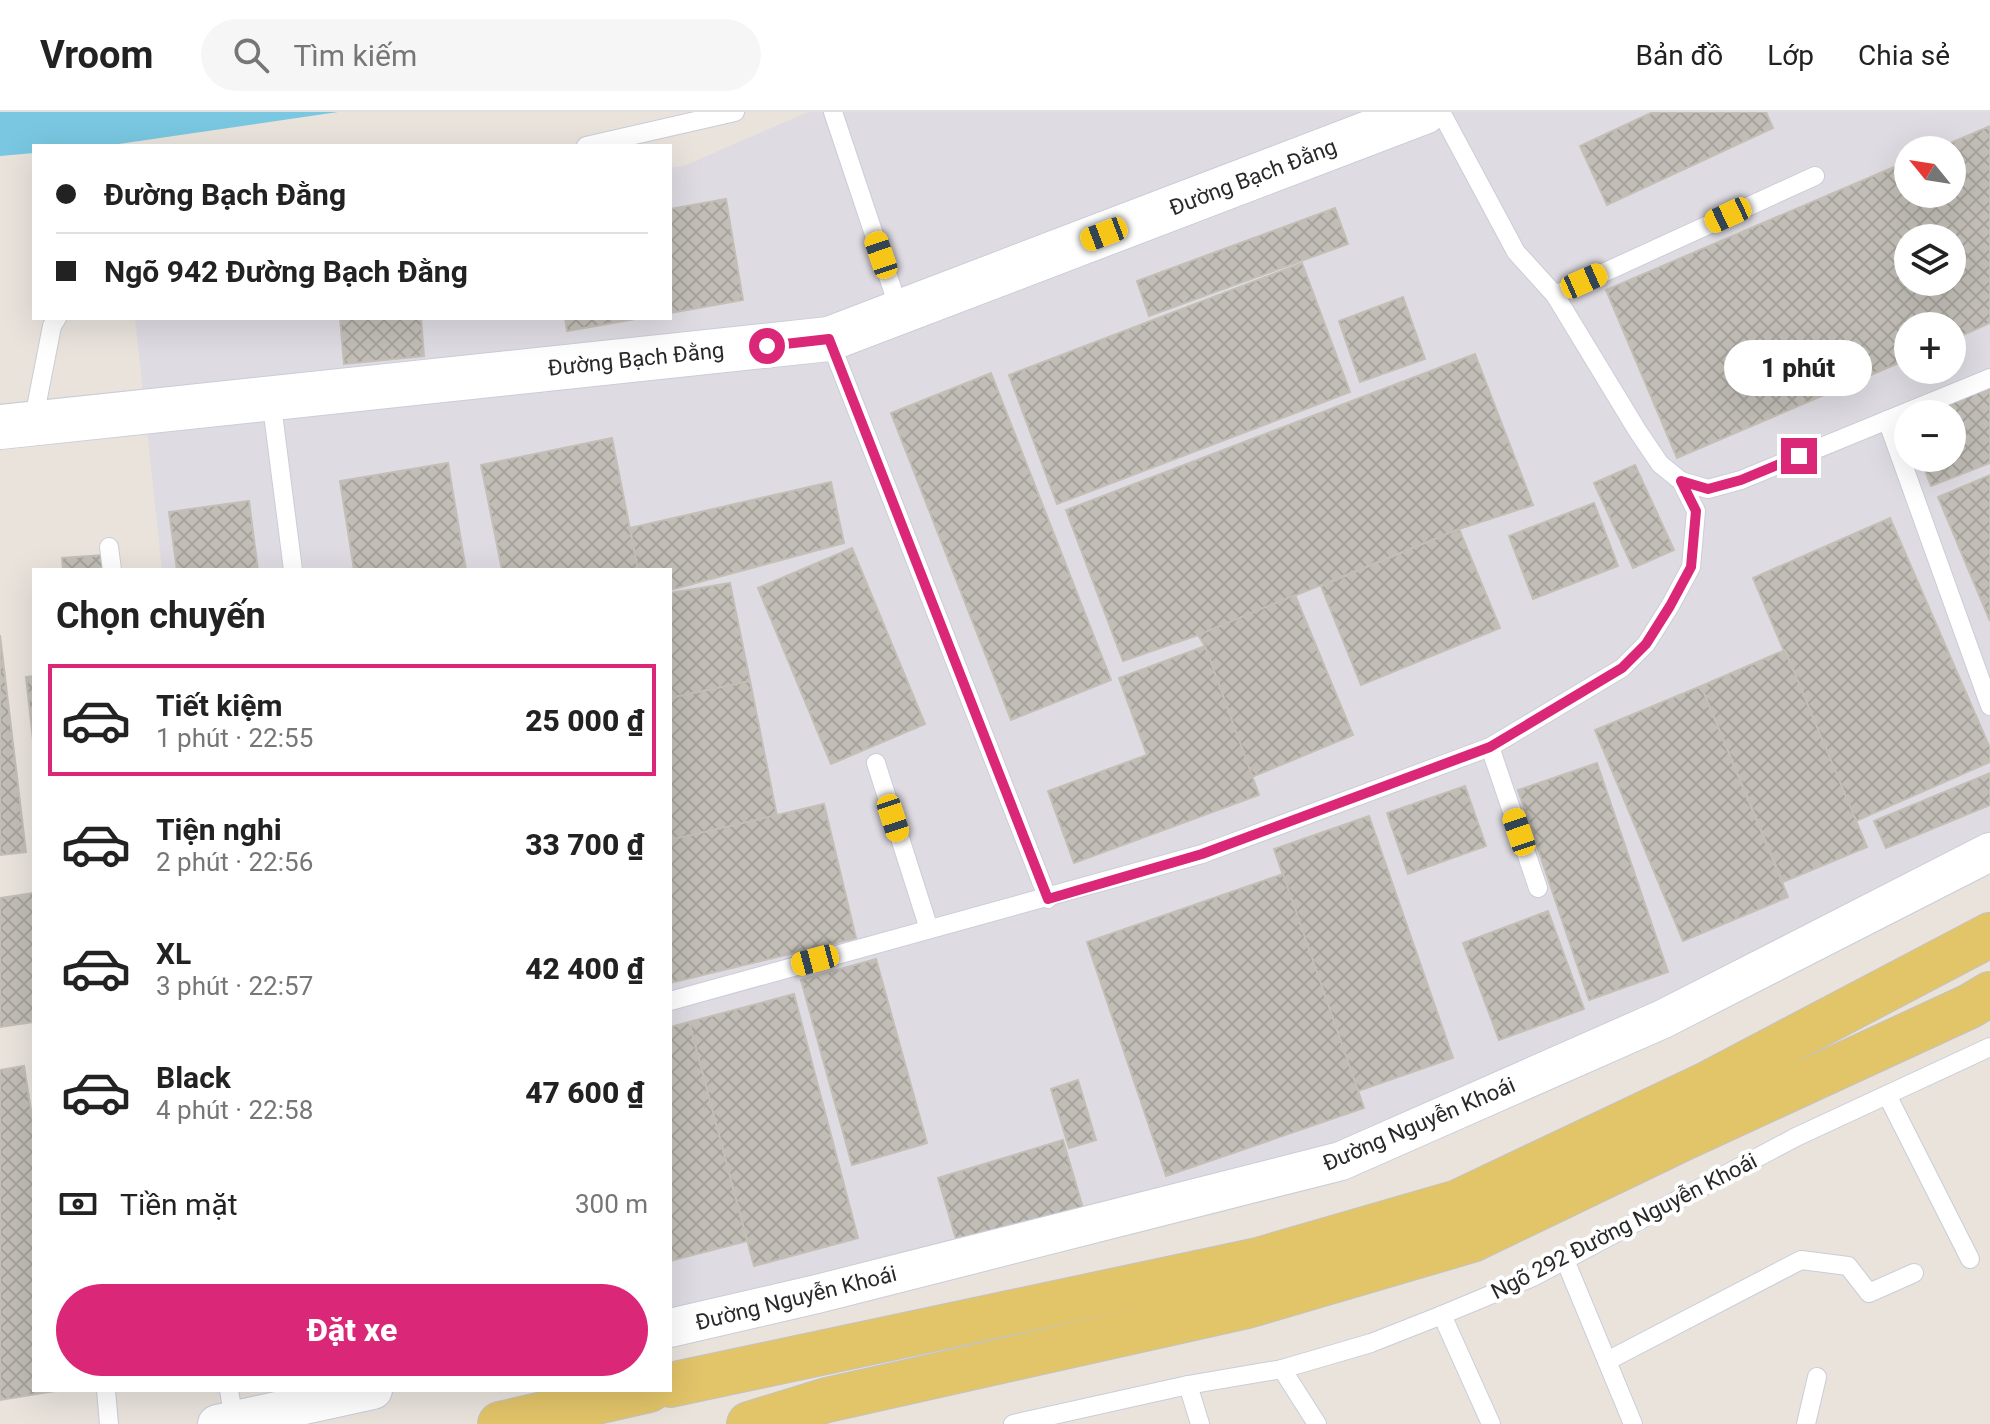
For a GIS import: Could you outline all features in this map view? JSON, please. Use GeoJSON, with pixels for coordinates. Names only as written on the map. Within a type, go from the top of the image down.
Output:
{"type":"FeatureCollection","features":[{"type":"Feature","properties":{"kind":"main road"},"geometry":{"type":"LineString","coordinates":[[672,1385],[1258,1260],[1458,1202],[1705,1085],[1990,935]]}},
{"type":"Feature","properties":{"kind":"main road"},"geometry":{"type":"LineString","coordinates":[[756,1423],[827,1400],[1247,1306],[1472,1240],[1990,994]]}},
{"type":"Feature","properties":{"kind":"main road"},"geometry":{"type":"LineString","coordinates":[[500,1424],[640,1392]]}},
{"type":"Feature","properties":{"kind":"street","name":"Đường Bạch Đằng"},"geometry":{"type":"LineString","coordinates":[[17,425],[829,339],[1424,112]]}},
{"type":"Feature","properties":{"kind":"street","name":"Đường Nguyễn Khoái"},"geometry":{"type":"LineString","coordinates":[[672,1328],[817,1294],[1341,1161],[1663,1019],[1990,852]]}},
{"type":"Feature","properties":{"kind":"street"},"geometry":{"type":"LineString","coordinates":[[227,1411],[359,1392]]}},
{"type":"Feature","properties":{"kind":"lane"},"geometry":{"type":"LineString","coordinates":[[595,144],[735,112]]}},
{"type":"Feature","properties":{"kind":"lane"},"geometry":{"type":"LineString","coordinates":[[833,112],[900,312]]}},
{"type":"Feature","properties":{"kind":"lane"},"geometry":{"type":"LineString","coordinates":[[1441,112],[1516,252],[1555,295],[1660,464],[1681,481],[1708,489],[1741,480],[1990,378]]}},
{"type":"Feature","properties":{"kind":"lane"},"geometry":{"type":"LineString","coordinates":[[1555,295],[1815,176]]}},
{"type":"Feature","properties":{"kind":"lane"},"geometry":{"type":"LineString","coordinates":[[17,425],[56,320]]}},
{"type":"Feature","properties":{"kind":"lane"},"geometry":{"type":"LineString","coordinates":[[829,339],[1048,899]]}},
{"type":"Feature","properties":{"kind":"lane"},"geometry":{"type":"LineString","coordinates":[[271,398],[293,568]]}},
{"type":"Feature","properties":{"kind":"lane"},"geometry":{"type":"LineString","coordinates":[[1887,420],[1990,706]]}},
{"type":"Feature","properties":{"kind":"lane"},"geometry":{"type":"LineString","coordinates":[[672,1000],[1202,854],[1490,747],[1622,668],[1646,644],[1691,567],[1696,511],[1681,481]]}},
{"type":"Feature","properties":{"kind":"lane"},"geometry":{"type":"LineString","coordinates":[[109,547],[112,568]]}},
{"type":"Feature","properties":{"kind":"lane"},"geometry":{"type":"LineString","coordinates":[[1490,747],[1538,888]]}},
{"type":"Feature","properties":{"kind":"lane"},"geometry":{"type":"LineString","coordinates":[[876,763],[929,929]]}},
{"type":"Feature","properties":{"kind":"lane","name":"Ngõ 292 Đường Nguyễn Khoái"},"geometry":{"type":"LineString","coordinates":[[1020,1423],[1188,1385],[1282,1369],[1371,1343],[1533,1277],[1796,1137],[1990,1047]]}},
{"type":"Feature","properties":{"kind":"lane"},"geometry":{"type":"LineString","coordinates":[[1887,1095],[1970,1259]]}},
{"type":"Feature","properties":{"kind":"lane"},"geometry":{"type":"LineString","coordinates":[[1565,1260],[1633,1424]]}},
{"type":"Feature","properties":{"kind":"lane"},"geometry":{"type":"LineString","coordinates":[[1607,1361],[1801,1260],[1848,1266],[1869,1293],[1914,1273]]}},
{"type":"Feature","properties":{"kind":"lane"},"geometry":{"type":"LineString","coordinates":[[1442,1315],[1491,1424]]}},
{"type":"Feature","properties":{"kind":"lane"},"geometry":{"type":"LineString","coordinates":[[1282,1369],[1317,1424]]}},
{"type":"Feature","properties":{"kind":"lane"},"geometry":{"type":"LineString","coordinates":[[1806,1424],[1817,1377]]}},
{"type":"Feature","properties":{"kind":"lane"},"geometry":{"type":"LineString","coordinates":[[1188,1385],[1200,1424]]}},
{"type":"Feature","properties":{"kind":"lane"},"geometry":{"type":"LineString","coordinates":[[106,1392],[109,1424]]}},
{"type":"Feature","properties":{"kind":"shaded area"},"geometry":{"type":"Polygon","coordinates":[[[808,112],[1990,112],[1990,857],[1341,1161],[672,1320],[672,568],[162,568],[135,320],[672,320],[672,168],[686,165],[808,112]]]}},
{"type":"Feature","properties":{"kind":"water"},"geometry":{"type":"Polygon","coordinates":[[[0,112],[338,112],[119,144],[32,144],[32,153],[0,156],[0,112]]]}},
{"type":"Feature","properties":{"kind":"building"},"geometry":{"type":"Polygon","coordinates":[[[1653,112],[1766,112],[1773,128],[1607,205],[1580,146],[1653,112]]]}},
{"type":"Feature","properties":{"kind":"building"},"geometry":{"type":"Polygon","coordinates":[[[1990,126],[1990,323],[1966,334],[1966,312],[1894,312],[1894,365],[1677,458],[1606,290],[1894,167],[1894,208],[1966,208],[1966,136],[1990,126]]]}},
{"type":"Feature","properties":{"kind":"building"},"geometry":{"type":"Polygon","coordinates":[[[726,199],[743,300],[672,313],[672,209],[726,199]]]}},
{"type":"Feature","properties":{"kind":"building"},"geometry":{"type":"Polygon","coordinates":[[[1335,208],[1348,244],[1149,316],[1137,281],[1335,208]]]}},
{"type":"Feature","properties":{"kind":"building"},"geometry":{"type":"Polygon","coordinates":[[[1302,263],[1350,392],[1057,504],[1009,375],[1302,263]]]}},
{"type":"Feature","properties":{"kind":"building"},"geometry":{"type":"Polygon","coordinates":[[[1403,297],[1425,359],[1360,382],[1339,321],[1403,297]]]}},
{"type":"Feature","properties":{"kind":"building"},"geometry":{"type":"Polygon","coordinates":[[[340,320],[421,320],[424,356],[344,364],[340,320]]]}},
{"type":"Feature","properties":{"kind":"building"},"geometry":{"type":"Polygon","coordinates":[[[565,320],[630,320],[567,331],[565,320]]]}},
{"type":"Feature","properties":{"kind":"building"},"geometry":{"type":"Polygon","coordinates":[[[1475,354],[1533,505],[1459,529],[1198,635],[1123,661],[1066,510],[1475,354]]]}},
{"type":"Feature","properties":{"kind":"building"},"geometry":{"type":"Polygon","coordinates":[[[991,373],[1111,680],[1011,720],[891,413],[991,373]]]}},
{"type":"Feature","properties":{"kind":"building"},"geometry":{"type":"Polygon","coordinates":[[[1990,387],[1990,463],[1931,486],[1926,472],[1966,472],[1966,400],[1957,400],[1990,387]]]}},
{"type":"Feature","properties":{"kind":"building"},"geometry":{"type":"Polygon","coordinates":[[[612,438],[638,568],[502,568],[481,465],[612,438]]]}},
{"type":"Feature","properties":{"kind":"building"},"geometry":{"type":"Polygon","coordinates":[[[448,463],[466,568],[354,568],[340,481],[448,463]]]}},
{"type":"Feature","properties":{"kind":"building"},"geometry":{"type":"Polygon","coordinates":[[[1635,465],[1674,550],[1633,568],[1594,483],[1635,465]]]}},
{"type":"Feature","properties":{"kind":"building"},"geometry":{"type":"Polygon","coordinates":[[[1990,475],[1990,621],[1938,497],[1990,475]]]}},
{"type":"Feature","properties":{"kind":"building"},"geometry":{"type":"Polygon","coordinates":[[[831,482],[844,543],[672,589],[672,568],[638,568],[630,528],[831,482]]]}},
{"type":"Feature","properties":{"kind":"building"},"geometry":{"type":"Polygon","coordinates":[[[249,501],[258,568],[177,568],[169,512],[249,501]]]}},
{"type":"Feature","properties":{"kind":"building"},"geometry":{"type":"Polygon","coordinates":[[[1594,503],[1618,566],[1533,599],[1509,536],[1594,503]]]}},
{"type":"Feature","properties":{"kind":"building"},"geometry":{"type":"Polygon","coordinates":[[[1890,518],[1990,748],[1990,762],[1856,821],[1753,578],[1890,518]]]}},
{"type":"Feature","properties":{"kind":"building"},"geometry":{"type":"Polygon","coordinates":[[[1459,529],[1500,628],[1361,685],[1321,586],[1459,529]]]}},
{"type":"Feature","properties":{"kind":"building"},"geometry":{"type":"Polygon","coordinates":[[[852,548],[925,724],[831,764],[758,588],[852,548]]]}},
{"type":"Feature","properties":{"kind":"building"},"geometry":{"type":"Polygon","coordinates":[[[104,555],[106,568],[63,568],[62,558],[104,555]]]}},
{"type":"Feature","properties":{"kind":"building"},"geometry":{"type":"Polygon","coordinates":[[[730,583],[750,681],[672,698],[672,593],[730,583]]]}},
{"type":"Feature","properties":{"kind":"building"},"geometry":{"type":"Polygon","coordinates":[[[1295,595],[1353,735],[1252,777],[1205,646],[1198,635],[1295,595]]]}},
{"type":"Feature","properties":{"kind":"building"},"geometry":{"type":"Polygon","coordinates":[[[0,635],[26,852],[0,855],[0,635]]]}},
{"type":"Feature","properties":{"kind":"building"},"geometry":{"type":"Polygon","coordinates":[[[1205,646],[1259,795],[1074,863],[1048,791],[1147,755],[1119,678],[1205,646]]]}},
{"type":"Feature","properties":{"kind":"building"},"geometry":{"type":"Polygon","coordinates":[[[1785,650],[1867,847],[1783,882],[1701,686],[1785,650]]]}},
{"type":"Feature","properties":{"kind":"building"},"geometry":{"type":"Polygon","coordinates":[[[32,676],[32,731],[26,677],[32,676]]]}},
{"type":"Feature","properties":{"kind":"building"},"geometry":{"type":"Polygon","coordinates":[[[750,681],[777,816],[672,840],[672,698],[750,681]]]}},
{"type":"Feature","properties":{"kind":"building"},"geometry":{"type":"Polygon","coordinates":[[[1701,686],[1788,897],[1683,941],[1595,730],[1701,686]]]}},
{"type":"Feature","properties":{"kind":"building"},"geometry":{"type":"Polygon","coordinates":[[[1597,763],[1668,972],[1589,1000],[1518,790],[1597,763]]]}},
{"type":"Feature","properties":{"kind":"building"},"geometry":{"type":"Polygon","coordinates":[[[1990,773],[1990,805],[1886,848],[1874,821],[1990,773]]]}},
{"type":"Feature","properties":{"kind":"building"},"geometry":{"type":"Polygon","coordinates":[[[1465,786],[1486,846],[1408,874],[1387,813],[1465,786]]]}},
{"type":"Feature","properties":{"kind":"building"},"geometry":{"type":"Polygon","coordinates":[[[824,804],[856,938],[672,983],[672,840],[824,804]]]}},
{"type":"Feature","properties":{"kind":"building"},"geometry":{"type":"Polygon","coordinates":[[[1369,816],[1453,1058],[1358,1091],[1274,849],[1369,816]]]}},
{"type":"Feature","properties":{"kind":"building"},"geometry":{"type":"Polygon","coordinates":[[[1283,874],[1364,1108],[1166,1176],[1087,942],[1283,874]]]}},
{"type":"Feature","properties":{"kind":"building"},"geometry":{"type":"Polygon","coordinates":[[[32,893],[32,1022],[0,1027],[0,898],[32,893]]]}},
{"type":"Feature","properties":{"kind":"building"},"geometry":{"type":"Polygon","coordinates":[[[1548,911],[1584,1009],[1499,1040],[1463,943],[1548,911]]]}},
{"type":"Feature","properties":{"kind":"building"},"geometry":{"type":"Polygon","coordinates":[[[876,959],[927,1143],[852,1165],[801,980],[876,959]]]}},
{"type":"Feature","properties":{"kind":"building"},"geometry":{"type":"Polygon","coordinates":[[[794,994],[858,1238],[754,1266],[689,1022],[794,994]]]}},
{"type":"Feature","properties":{"kind":"building"},"geometry":{"type":"Polygon","coordinates":[[[689,1022],[747,1241],[672,1260],[672,1026],[689,1022]]]}},
{"type":"Feature","properties":{"kind":"building"},"geometry":{"type":"Polygon","coordinates":[[[24,1066],[32,1116],[32,1392],[49,1392],[0,1400],[0,1070],[24,1066]]]}},
{"type":"Feature","properties":{"kind":"building"},"geometry":{"type":"Polygon","coordinates":[[[1078,1080],[1096,1140],[1069,1148],[1051,1089],[1078,1080]]]}},
{"type":"Feature","properties":{"kind":"building"},"geometry":{"type":"Polygon","coordinates":[[[1063,1140],[1083,1208],[958,1246],[938,1178],[1063,1140]]]}},
{"type":"Feature","properties":{"kind":"route"},"geometry":{"type":"LineString","coordinates":[[767,346],[829,339],[1048,899],[1202,854],[1490,747],[1622,668],[1646,644],[1691,567],[1696,539],[1696,511],[1681,481],[1708,489],[1741,480],[1799,456]]}}]}
